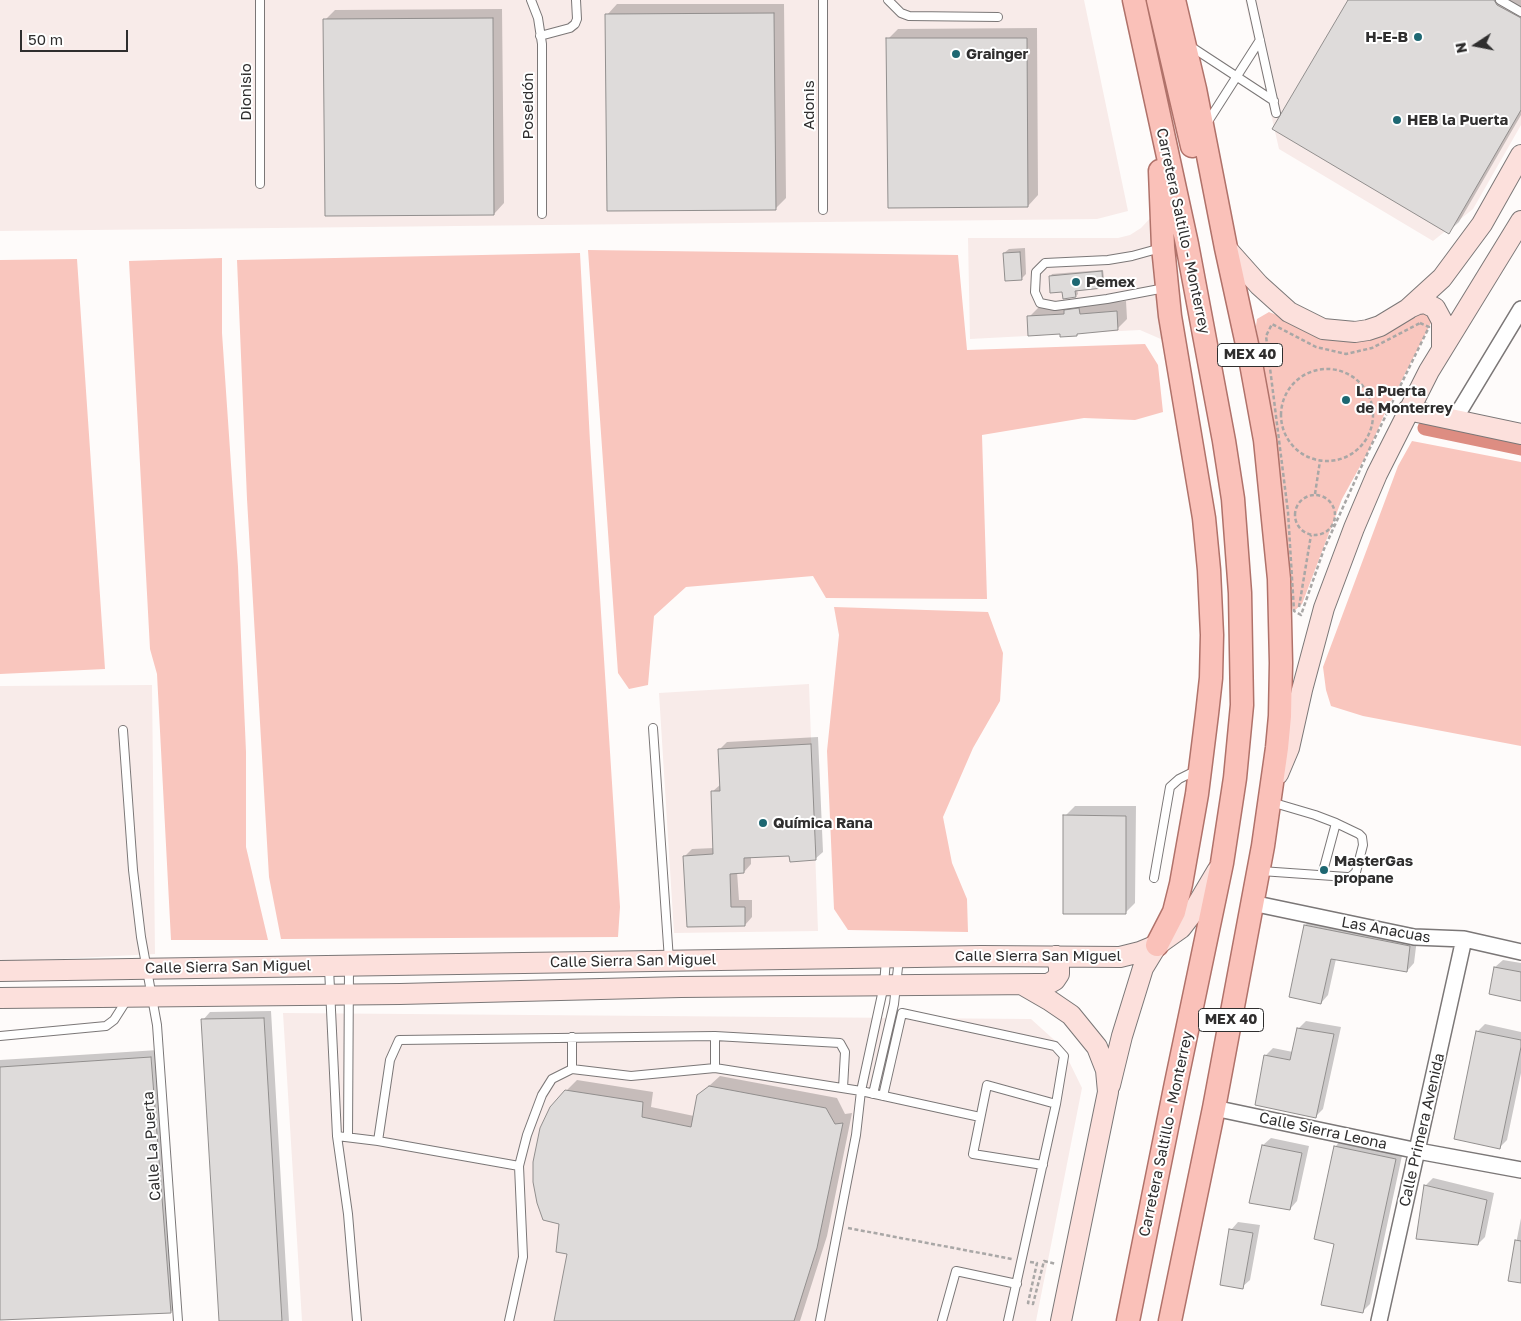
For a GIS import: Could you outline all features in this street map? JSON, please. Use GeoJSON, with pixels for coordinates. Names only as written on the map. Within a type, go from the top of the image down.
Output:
{"type":"FeatureCollection","features":[{"type":"Feature","properties":{"kind":"main road"},"geometry":{"type":"LineString","coordinates":[[1123,0],[1142,36]]}},
{"type":"Feature","properties":{"kind":"main road","name":"Carretera Saltillo - Monterrey"},"geometry":{"type":"LineString","coordinates":[[1128,1321],[1222,863],[1235,778],[1242,705],[1240,594],[1230,480],[1223,432],[1191,262],[1134,0]]}},
{"type":"Feature","properties":{"kind":"main road"},"geometry":{"type":"LineString","coordinates":[[1158,0],[1185,120],[1200,175],[1220,219]]}},
{"type":"Feature","properties":{"kind":"main road","name":"MEX 40"},"geometry":{"type":"LineString","coordinates":[[1174,0],[1203,129],[1265,440],[1274,514],[1279,579],[1281,663],[1279,724],[1258,871],[1174,1320]]}},
{"type":"Feature","properties":{"kind":"main road"},"geometry":{"type":"LineString","coordinates":[[1158,113],[1163,247],[1175,355],[1224,636],[1242,705]]}},
{"type":"Feature","properties":{"kind":"main road"},"geometry":{"type":"LineString","coordinates":[[1156,945],[1174,912],[1178,898],[1200,769],[1212,661],[1210,579],[1204,518]]}},
{"type":"Feature","properties":{"kind":"street"},"geometry":{"type":"LineString","coordinates":[[1408,309],[1442,278],[1457,260],[1482,224],[1521,155]]}},
{"type":"Feature","properties":{"kind":"street"},"geometry":{"type":"LineString","coordinates":[[1270,796],[1289,748],[1302,690],[1327,600],[1377,474],[1408,410],[1442,348],[1521,221]]}},
{"type":"Feature","properties":{"kind":"street"},"geometry":{"type":"LineString","coordinates":[[1226,248],[1278,304],[1305,321],[1322,328],[1355,332],[1368,330],[1380,326],[1418,304],[1425,303],[1435,308],[1442,321],[1442,348]]}},
{"type":"Feature","properties":{"kind":"street"},"geometry":{"type":"LineString","coordinates":[[1454,420],[1514,334],[1521,309]]}},
{"type":"Feature","properties":{"kind":"street"},"geometry":{"type":"LineString","coordinates":[[1408,410],[1521,434]]}},
{"type":"Feature","properties":{"kind":"street","name":"Calle Sierra San Miguel"},"geometry":{"type":"LineString","coordinates":[[0,971],[893,957],[1120,957],[1140,952],[1170,937],[1191,915],[1222,863]]}},
{"type":"Feature","properties":{"kind":"street","name":"Las Anacuas"},"geometry":{"type":"LineString","coordinates":[[1252,903],[1414,937],[1464,940],[1521,952]]}},
{"type":"Feature","properties":{"kind":"street","name":"Calle Primera Avenida"},"geometry":{"type":"LineString","coordinates":[[1379,1321],[1464,940]]}},
{"type":"Feature","properties":{"kind":"street"},"geometry":{"type":"LineString","coordinates":[[1061,1321],[1108,1092],[1122,1036],[1143,968],[1156,945]]}},
{"type":"Feature","properties":{"kind":"street","name":"Calle Sierra San Miguel"},"geometry":{"type":"LineString","coordinates":[[0,998],[339,995],[681,987],[1048,984],[1055,980],[1059,974],[1056,956]]}},
{"type":"Feature","properties":{"kind":"street"},"geometry":{"type":"LineString","coordinates":[[1021,984],[1071,1015],[1085,1032],[1097,1047],[1106,1070],[1108,1092]]}},
{"type":"Feature","properties":{"kind":"street","name":"Calle Sierra Leona"},"geometry":{"type":"LineString","coordinates":[[1214,1108],[1418,1151],[1521,1170]]}},
{"type":"Feature","properties":{"kind":"lane","name":"Dionisio"},"geometry":{"type":"LineString","coordinates":[[260,0],[260,184]]}},
{"type":"Feature","properties":{"kind":"lane","name":"Poseidón"},"geometry":{"type":"LineString","coordinates":[[531,0],[538,18],[540,36],[542,214]]}},
{"type":"Feature","properties":{"kind":"lane"},"geometry":{"type":"LineString","coordinates":[[540,36],[570,28],[575,24],[577,19],[576,0]]}},
{"type":"Feature","properties":{"kind":"lane","name":"Adonis"},"geometry":{"type":"LineString","coordinates":[[822,210],[823,0]]}},
{"type":"Feature","properties":{"kind":"lane"},"geometry":{"type":"LineString","coordinates":[[888,0],[902,13],[909,16],[998,17]]}},
{"type":"Feature","properties":{"kind":"lane"},"geometry":{"type":"LineString","coordinates":[[1251,0],[1276,113]]}},
{"type":"Feature","properties":{"kind":"lane"},"geometry":{"type":"LineString","coordinates":[[1505,1],[1521,12]]}},
{"type":"Feature","properties":{"kind":"lane"},"geometry":{"type":"LineString","coordinates":[[1203,129],[1231,86],[1233,75],[1260,40]]}},
{"type":"Feature","properties":{"kind":"lane"},"geometry":{"type":"LineString","coordinates":[[1184,42],[1274,101]]}},
{"type":"Feature","properties":{"kind":"lane"},"geometry":{"type":"LineString","coordinates":[[1163,247],[1132,256],[1108,260],[1045,263],[1036,272],[1035,292],[1040,303],[1055,306],[1167,288]]}},
{"type":"Feature","properties":{"kind":"lane"},"geometry":{"type":"LineString","coordinates":[[653,728],[670,960]]}},
{"type":"Feature","properties":{"kind":"lane","name":"Calle La Puerta"},"geometry":{"type":"LineString","coordinates":[[123,730],[132,870],[141,937],[157,1025],[178,1321]]}},
{"type":"Feature","properties":{"kind":"lane"},"geometry":{"type":"LineString","coordinates":[[1154,878],[1170,787],[1178,779],[1200,769]]}},
{"type":"Feature","properties":{"kind":"lane"},"geometry":{"type":"LineString","coordinates":[[1258,871],[1346,877],[1354,875],[1356,872],[1363,845],[1362,836],[1359,834],[1270,796]]}},
{"type":"Feature","properties":{"kind":"lane"},"geometry":{"type":"LineString","coordinates":[[1322,876],[1336,823]]}},
{"type":"Feature","properties":{"kind":"lane"},"geometry":{"type":"LineString","coordinates":[[873,1094],[891,985],[893,957]]}},
{"type":"Feature","properties":{"kind":"lane"},"geometry":{"type":"LineString","coordinates":[[820,1321],[856,1135],[861,1090],[891,985],[893,957]]}},
{"type":"Feature","properties":{"kind":"lane"},"geometry":{"type":"LineString","coordinates":[[349,965],[339,995],[337,1136],[348,1214],[357,1321]]}},
{"type":"Feature","properties":{"kind":"lane"},"geometry":{"type":"LineString","coordinates":[[329,966],[339,995],[348,1137]]}},
{"type":"Feature","properties":{"kind":"lane"},"geometry":{"type":"LineString","coordinates":[[0,1036],[106,1026],[114,1020],[129,997]]}},
{"type":"Feature","properties":{"kind":"lane"},"geometry":{"type":"LineString","coordinates":[[883,1096],[902,1013],[1056,1046],[1064,1056],[1056,1104],[1008,1321]]}},
{"type":"Feature","properties":{"kind":"lane"},"geometry":{"type":"LineString","coordinates":[[378,1141],[390,1060],[399,1040],[715,1036],[840,1043],[845,1052],[843,1088]]}},
{"type":"Feature","properties":{"kind":"lane"},"geometry":{"type":"LineString","coordinates":[[715,1036],[715,1068]]}},
{"type":"Feature","properties":{"kind":"lane"},"geometry":{"type":"LineString","coordinates":[[572,1037],[572,1069]]}},
{"type":"Feature","properties":{"kind":"lane"},"geometry":{"type":"LineString","coordinates":[[509,1321],[523,1257],[519,1166],[527,1135],[542,1095],[552,1080],[572,1069],[631,1076],[715,1068],[861,1090],[980,1117]]}},
{"type":"Feature","properties":{"kind":"lane"},"geometry":{"type":"LineString","coordinates":[[1043,1165],[973,1154],[980,1117],[987,1085],[1056,1104]]}},
{"type":"Feature","properties":{"kind":"lane"},"geometry":{"type":"LineString","coordinates":[[337,1136],[378,1141],[519,1166]]}},
{"type":"Feature","properties":{"kind":"lane"},"geometry":{"type":"LineString","coordinates":[[942,1321],[956,1271],[1017,1284]]}},
{"type":"Feature","properties":{"kind":"path"},"geometry":{"type":"LineString","coordinates":[[1420,323],[1429,327],[1369,450],[1328,540],[1301,615],[1298,613],[1294,611],[1288,512],[1266,336],[1272,324],[1316,347],[1346,354],[1372,348],[1420,323]]}},
{"type":"Feature","properties":{"kind":"path"},"geometry":{"type":"LineString","coordinates":[[1325,369],[1340,371],[1354,377],[1364,388],[1371,402],[1373,417],[1370,432],[1363,445],[1351,455],[1337,461],[1320,461],[1307,457],[1295,448],[1286,436],[1282,421],[1282,406],[1288,392],[1297,380],[1310,372],[1325,369]]}},
{"type":"Feature","properties":{"kind":"path"},"geometry":{"type":"LineString","coordinates":[[1316,494],[1320,461]]}},
{"type":"Feature","properties":{"kind":"path"},"geometry":{"type":"LineString","coordinates":[[1316,494],[1328,499],[1332,504],[1335,517],[1330,529],[1318,535],[1311,535],[1300,528],[1295,515],[1298,503],[1309,495],[1316,494]]}},
{"type":"Feature","properties":{"kind":"path"},"geometry":{"type":"LineString","coordinates":[[1298,613],[1311,535]]}},
{"type":"Feature","properties":{"kind":"path"},"geometry":{"type":"LineString","coordinates":[[838,1226],[1022,1261]]}},
{"type":"Feature","properties":{"kind":"path"},"geometry":{"type":"LineString","coordinates":[[1036,1263],[1028,1303],[1033,1304],[1044,1261]]}},
{"type":"Feature","properties":{"kind":"shaded area"},"geometry":{"type":"Polygon","coordinates":[[[0,0],[1084,0],[1128,211],[1097,219],[0,231],[0,0]]]}},
{"type":"Feature","properties":{"kind":"shaded area","name":"HEB la Puerta"},"geometry":{"type":"Polygon","coordinates":[[[1245,0],[1521,0],[1521,125],[1473,209],[1433,241],[1279,149],[1245,0]]]}},
{"type":"Feature","properties":{"kind":"shaded area"},"geometry":{"type":"Polygon","coordinates":[[[1156,212],[1170,343],[1140,330],[970,339],[968,238],[1118,238],[1130,235],[1141,228],[1156,212]]]}},
{"type":"Feature","properties":{"kind":"shaded area"},"geometry":{"type":"Polygon","coordinates":[[[588,250],[958,255],[967,350],[1145,344],[1158,365],[1163,412],[1135,420],[1084,418],[982,435],[987,599],[826,598],[813,576],[686,587],[654,616],[648,685],[629,689],[618,673],[588,250]]]}},
{"type":"Feature","properties":{"kind":"shaded area"},"geometry":{"type":"Polygon","coordinates":[[[580,253],[590,442],[620,907],[618,937],[281,939],[269,877],[247,499],[237,260],[580,253]]]}},
{"type":"Feature","properties":{"kind":"shaded area"},"geometry":{"type":"Polygon","coordinates":[[[222,258],[222,333],[238,567],[246,752],[246,847],[268,940],[171,940],[157,674],[150,649],[129,261],[222,258]]]}},
{"type":"Feature","properties":{"kind":"shaded area"},"geometry":{"type":"Polygon","coordinates":[[[77,259],[105,669],[0,674],[0,260],[77,259]]]}},
{"type":"Feature","properties":{"kind":"shaded area"},"geometry":{"type":"Polygon","coordinates":[[[1420,306],[1433,319],[1384,415],[1369,450],[1342,499],[1302,604],[1294,611],[1287,601],[1263,368],[1256,326],[1257,319],[1269,312],[1327,335],[1420,306]]]}},
{"type":"Feature","properties":{"kind":"shaded area"},"geometry":{"type":"Polygon","coordinates":[[[1412,441],[1521,462],[1521,746],[1363,716],[1331,706],[1326,690],[1323,667],[1398,466],[1412,441]]]}},
{"type":"Feature","properties":{"kind":"shaded area"},"geometry":{"type":"Polygon","coordinates":[[[834,607],[988,612],[1003,653],[1000,701],[973,748],[943,817],[952,863],[967,899],[968,932],[848,930],[834,909],[827,751],[839,635],[834,607]]]}},
{"type":"Feature","properties":{"kind":"shaded area"},"geometry":{"type":"Polygon","coordinates":[[[809,684],[818,931],[674,933],[659,693],[809,684]]]}},
{"type":"Feature","properties":{"kind":"shaded area"},"geometry":{"type":"Polygon","coordinates":[[[152,685],[155,954],[0,962],[0,686],[152,685]]]}},
{"type":"Feature","properties":{"kind":"shaded area"},"geometry":{"type":"Polygon","coordinates":[[[283,1013],[1031,1019],[1062,1047],[1082,1088],[1036,1321],[302,1321],[283,1013]]]}},
{"type":"Feature","properties":{"kind":"building","name":"HEB la Puerta"},"geometry":{"type":"Polygon","coordinates":[[[1348,0],[1494,0],[1497,5],[1521,18],[1521,110],[1449,234],[1272,129],[1348,0]]]}},
{"type":"Feature","properties":{"kind":"building"},"geometry":{"type":"Polygon","coordinates":[[[774,13],[776,210],[607,211],[605,14],[774,13]]]}},
{"type":"Feature","properties":{"kind":"building"},"geometry":{"type":"Polygon","coordinates":[[[493,18],[494,215],[325,216],[323,19],[493,18]]]}},
{"type":"Feature","properties":{"kind":"building"},"geometry":{"type":"Polygon","coordinates":[[[886,38],[1027,38],[1028,207],[888,208],[886,38]]]}},
{"type":"Feature","properties":{"kind":"building"},"geometry":{"type":"Polygon","coordinates":[[[1020,252],[1022,280],[1005,281],[1003,253],[1020,252]]]}},
{"type":"Feature","properties":{"kind":"building","name":"Pemex"},"geometry":{"type":"Polygon","coordinates":[[[1102,271],[1103,288],[1075,291],[1076,297],[1063,299],[1062,292],[1050,293],[1049,276],[1102,271]]]}},
{"type":"Feature","properties":{"kind":"building"},"geometry":{"type":"Polygon","coordinates":[[[1079,308],[1080,314],[1117,311],[1118,330],[1077,334],[1077,336],[1060,337],[1060,334],[1028,336],[1027,316],[1064,314],[1064,310],[1079,308]]]}},
{"type":"Feature","properties":{"kind":"building","name":"Química Rana"},"geometry":{"type":"Polygon","coordinates":[[[811,744],[816,860],[790,862],[789,856],[744,858],[744,873],[730,874],[731,907],[745,907],[745,926],[687,927],[683,856],[713,854],[711,791],[720,791],[718,749],[811,744]]]}},
{"type":"Feature","properties":{"kind":"building"},"geometry":{"type":"Polygon","coordinates":[[[1063,815],[1126,816],[1126,914],[1063,914],[1063,815]]]}},
{"type":"Feature","properties":{"kind":"building"},"geometry":{"type":"Polygon","coordinates":[[[1304,925],[1410,946],[1407,972],[1331,959],[1321,1004],[1289,997],[1304,925]]]}},
{"type":"Feature","properties":{"kind":"building"},"geometry":{"type":"Polygon","coordinates":[[[1494,967],[1521,972],[1521,1001],[1489,994],[1494,967]]]}},
{"type":"Feature","properties":{"kind":"building"},"geometry":{"type":"Polygon","coordinates":[[[264,1018],[282,1321],[219,1321],[201,1019],[264,1018]]]}},
{"type":"Feature","properties":{"kind":"building"},"geometry":{"type":"Polygon","coordinates":[[[1297,1028],[1334,1034],[1316,1118],[1255,1105],[1264,1055],[1290,1060],[1297,1028]]]}},
{"type":"Feature","properties":{"kind":"building"},"geometry":{"type":"Polygon","coordinates":[[[1476,1031],[1521,1040],[1500,1149],[1454,1139],[1476,1031]]]}},
{"type":"Feature","properties":{"kind":"building"},"geometry":{"type":"Polygon","coordinates":[[[151,1057],[171,1313],[0,1320],[0,1067],[151,1057]]]}},
{"type":"Feature","properties":{"kind":"building"},"geometry":{"type":"Polygon","coordinates":[[[709,1086],[826,1108],[835,1124],[843,1123],[817,1248],[794,1321],[554,1321],[567,1254],[556,1252],[559,1224],[543,1220],[533,1182],[533,1162],[540,1128],[550,1107],[565,1090],[643,1102],[642,1117],[691,1127],[697,1095],[709,1086]]]}},
{"type":"Feature","properties":{"kind":"building"},"geometry":{"type":"Polygon","coordinates":[[[1262,1145],[1302,1153],[1290,1210],[1249,1203],[1262,1145]]]}},
{"type":"Feature","properties":{"kind":"building"},"geometry":{"type":"Polygon","coordinates":[[[1334,1146],[1396,1159],[1363,1313],[1321,1305],[1334,1244],[1314,1239],[1334,1146]]]}},
{"type":"Feature","properties":{"kind":"building"},"geometry":{"type":"Polygon","coordinates":[[[1424,1185],[1487,1200],[1478,1245],[1416,1239],[1424,1185]]]}},
{"type":"Feature","properties":{"kind":"building"},"geometry":{"type":"Polygon","coordinates":[[[1229,1229],[1253,1233],[1243,1289],[1220,1285],[1229,1229]]]}},
{"type":"Feature","properties":{"kind":"building"},"geometry":{"type":"Polygon","coordinates":[[[1515,1240],[1521,1241],[1521,1283],[1508,1281],[1515,1240]]]}},
{"type":"Feature","properties":{"kind":"waterway"},"geometry":{"type":"LineString","coordinates":[[1425,428],[1521,448]]}},
{"type":"Feature","properties":{"kind":"place","name":"H-E-B"},"geometry":{"type":"Point","coordinates":[1418,37]}},
{"type":"Feature","properties":{"kind":"place","name":"Grainger"},"geometry":{"type":"Point","coordinates":[956,54]}},
{"type":"Feature","properties":{"kind":"place","name":"HEB la Puerta"},"geometry":{"type":"Point","coordinates":[1397,120]}},
{"type":"Feature","properties":{"kind":"place","name":"Pemex"},"geometry":{"type":"Point","coordinates":[1076,282]}},
{"type":"Feature","properties":{"kind":"place","name":"La Puerta de Monterrey"},"geometry":{"type":"Point","coordinates":[1346,400]}},
{"type":"Feature","properties":{"kind":"place","name":"Química Rana"},"geometry":{"type":"Point","coordinates":[763,823]}},
{"type":"Feature","properties":{"kind":"place","name":"MasterGas propane"},"geometry":{"type":"Point","coordinates":[1324,870]}}]}
